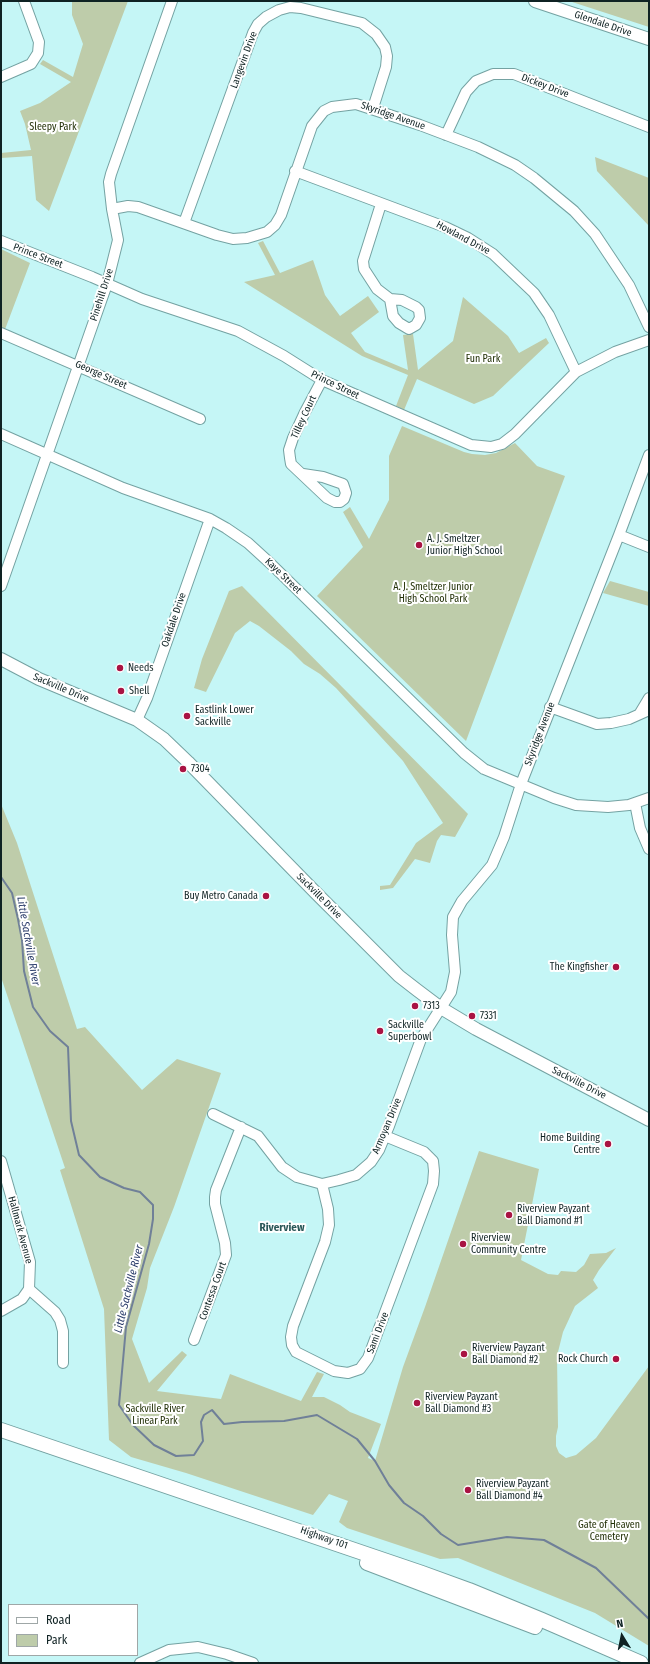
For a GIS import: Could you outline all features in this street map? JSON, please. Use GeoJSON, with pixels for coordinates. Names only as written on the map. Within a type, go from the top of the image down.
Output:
{"type":"FeatureCollection","features":[{"type":"Feature","properties":{"kind":"highway","name":"Highway 101"},"geometry":{"type":"LineString","coordinates":[[1,1430],[348,1546],[429,1575],[542,1620],[641,1663]]}},
{"type":"Feature","properties":{"kind":"highway","name":"Highway 101"},"geometry":{"type":"LineString","coordinates":[[1,1440],[344,1554],[530,1625],[618,1663]]}},
{"type":"Feature","properties":{"kind":"main road","name":"Glendale Drive"},"geometry":{"type":"LineString","coordinates":[[535,1],[649,39]]}},
{"type":"Feature","properties":{"kind":"main road","name":"Sackville Drive"},"geometry":{"type":"LineString","coordinates":[[1,659],[40,679],[137,720],[164,739],[399,976],[441,1008],[476,1029],[649,1120]]}},
{"type":"Feature","properties":{"kind":"street"},"geometry":{"type":"LineString","coordinates":[[1,77],[31,64],[38,53],[39,42],[24,1]]}},
{"type":"Feature","properties":{"kind":"street","name":"Pinehill Drive"},"geometry":{"type":"LineString","coordinates":[[1,586],[107,284],[118,240],[112,210],[109,182],[172,1]]}},
{"type":"Feature","properties":{"kind":"street","name":"Langevin Drive"},"geometry":{"type":"LineString","coordinates":[[184,223],[253,33],[258,24],[266,17],[279,10],[290,7],[301,8],[362,23],[376,34],[385,47],[387,56],[386,67],[372,108]]}},
{"type":"Feature","properties":{"kind":"street","name":"Dickey Drive"},"geometry":{"type":"LineString","coordinates":[[446,135],[466,92],[476,82],[493,74],[514,74],[649,126]]}},
{"type":"Feature","properties":{"kind":"street","name":"Skyridge Avenue"},"geometry":{"type":"LineString","coordinates":[[112,210],[128,206],[138,207],[233,239],[256,236],[267,232],[275,225],[281,215],[312,126],[324,111],[332,107],[356,104],[372,108],[478,147],[515,165],[540,182],[574,211],[595,234],[629,285],[649,327]]}},
{"type":"Feature","properties":{"kind":"street","name":"Howland Drive"},"geometry":{"type":"LineString","coordinates":[[296,171],[445,227],[468,238],[493,254],[534,293],[545,309],[564,343],[576,372]]}},
{"type":"Feature","properties":{"kind":"street"},"geometry":{"type":"LineString","coordinates":[[381,204],[363,264],[366,273],[377,289],[390,299]]}},
{"type":"Feature","properties":{"kind":"street","name":"Prince Street"},"geometry":{"type":"LineString","coordinates":[[1,241],[142,299],[238,331],[322,380],[471,445],[491,447],[502,444],[515,434],[576,372],[615,352],[649,340]]}},
{"type":"Feature","properties":{"kind":"street","name":"George Street"},"geometry":{"type":"LineString","coordinates":[[1,333],[200,419]]}},
{"type":"Feature","properties":{"kind":"street","name":"Tilley Court"},"geometry":{"type":"LineString","coordinates":[[303,474],[291,464],[290,450],[305,412],[322,380]]}},
{"type":"Feature","properties":{"kind":"street","name":"Kaye Street"},"geometry":{"type":"LineString","coordinates":[[1,434],[123,488],[210,520],[248,542],[476,764],[484,769],[554,798],[576,805],[608,807],[634,803],[649,798]]}},
{"type":"Feature","properties":{"kind":"street","name":"Skyridge Avenue"},"geometry":{"type":"LineString","coordinates":[[441,1008],[451,992],[454,983],[453,917],[462,901],[492,864],[504,837],[521,784],[550,707],[619,535],[649,455]]}},
{"type":"Feature","properties":{"kind":"street","name":"Oakdale Drive"},"geometry":{"type":"LineString","coordinates":[[137,720],[147,698],[210,520]]}},
{"type":"Feature","properties":{"kind":"street"},"geometry":{"type":"LineString","coordinates":[[619,535],[649,547]]}},
{"type":"Feature","properties":{"kind":"street"},"geometry":{"type":"LineString","coordinates":[[550,707],[597,724],[611,723],[629,719],[644,711],[649,698]]}},
{"type":"Feature","properties":{"kind":"street"},"geometry":{"type":"LineString","coordinates":[[634,803],[640,828],[649,849]]}},
{"type":"Feature","properties":{"kind":"street","name":"Armoyan Drive"},"geometry":{"type":"LineString","coordinates":[[214,1114],[258,1136],[282,1167],[297,1177],[322,1184],[356,1175],[371,1162],[379,1150],[421,1039],[441,1008]]}},
{"type":"Feature","properties":{"kind":"street","name":"Contessa Court"},"geometry":{"type":"LineString","coordinates":[[194,1340],[226,1255],[225,1244],[215,1204],[215,1197],[216,1190],[241,1127]]}},
{"type":"Feature","properties":{"kind":"street","name":"Sami Drive"},"geometry":{"type":"LineString","coordinates":[[322,1184],[328,1209],[329,1225],[325,1242],[293,1326],[291,1337],[292,1345],[296,1352],[334,1371],[348,1373],[360,1368],[368,1358],[433,1184],[433,1161],[424,1152],[385,1136]]}},
{"type":"Feature","properties":{"kind":"street","name":"Hallmark Avenue"},"geometry":{"type":"LineString","coordinates":[[1,1161],[4,1182],[30,1262],[29,1289]]}},
{"type":"Feature","properties":{"kind":"street"},"geometry":{"type":"LineString","coordinates":[[1,1311],[22,1299],[29,1289],[55,1312],[60,1320],[63,1331],[62,1363]]}},
{"type":"Feature","properties":{"kind":"street"},"geometry":{"type":"LineString","coordinates":[[140,1663],[168,1650],[198,1647],[227,1654],[253,1663]]}},
{"type":"Feature","properties":{"kind":"green space","name":"Sleepy Park"},"geometry":{"type":"Polygon","coordinates":[[[72,1],[128,1],[49,211],[36,200],[32,156],[1,158],[1,153],[31,150],[25,124],[20,111],[40,103],[71,82],[40,64],[43,60],[73,77],[83,44],[72,15],[72,1]]]}},
{"type":"Feature","properties":{"kind":"green space"},"geometry":{"type":"Polygon","coordinates":[[[569,1],[649,1],[649,27],[569,1]]]}},
{"type":"Feature","properties":{"kind":"green space"},"geometry":{"type":"Polygon","coordinates":[[[595,157],[649,178],[649,226],[597,171],[595,157]]]}},
{"type":"Feature","properties":{"kind":"green space","name":"Fun Park"},"geometry":{"type":"Polygon","coordinates":[[[263,241],[280,273],[313,260],[325,295],[340,316],[368,296],[379,312],[351,333],[365,352],[408,370],[403,335],[413,334],[418,370],[453,341],[463,297],[508,336],[519,353],[546,338],[549,343],[493,396],[474,404],[417,379],[404,410],[396,406],[408,375],[362,356],[244,282],[275,275],[258,243],[263,241]]]}},
{"type":"Feature","properties":{"kind":"green space"},"geometry":{"type":"Polygon","coordinates":[[[1,249],[30,263],[1,340],[1,249]]]}},
{"type":"Feature","properties":{"kind":"green space","name":"A. J. Smeltzer Junior High School Park"},"geometry":{"type":"Polygon","coordinates":[[[402,426],[472,454],[485,455],[496,453],[515,443],[537,466],[565,476],[466,741],[317,596],[363,547],[343,512],[350,507],[369,539],[389,500],[389,456],[402,426]]]}},
{"type":"Feature","properties":{"kind":"green space"},"geometry":{"type":"Polygon","coordinates":[[[610,581],[649,592],[649,606],[603,593],[610,581]]]}},
{"type":"Feature","properties":{"kind":"green space"},"geometry":{"type":"Polygon","coordinates":[[[242,586],[468,814],[455,837],[441,835],[437,841],[430,863],[415,859],[393,888],[380,890],[380,886],[390,885],[416,843],[443,823],[403,761],[336,688],[320,674],[304,664],[291,651],[259,626],[250,621],[235,633],[206,692],[194,688],[202,659],[229,591],[242,586]]]}},
{"type":"Feature","properties":{"kind":"green space"},"geometry":{"type":"Polygon","coordinates":[[[1,804],[17,843],[77,1029],[85,1027],[142,1090],[177,1059],[221,1073],[174,1207],[150,1268],[147,1288],[132,1339],[149,1383],[182,1351],[187,1355],[157,1391],[221,1399],[230,1374],[301,1401],[317,1372],[324,1374],[312,1397],[324,1397],[350,1412],[381,1424],[368,1458],[375,1461],[403,1367],[479,1151],[539,1169],[521,1260],[548,1274],[558,1275],[561,1271],[576,1272],[584,1265],[590,1254],[606,1253],[616,1248],[593,1280],[598,1288],[575,1306],[563,1332],[557,1356],[558,1427],[556,1446],[559,1453],[566,1458],[576,1455],[596,1438],[649,1366],[649,1646],[595,1613],[458,1558],[440,1559],[347,1528],[339,1522],[348,1501],[329,1494],[313,1515],[186,1473],[131,1457],[109,1440],[104,1309],[60,1170],[65,1168],[1,977],[1,804]]]}},
{"type":"Feature","properties":{"kind":"waterway","name":"Little Sackville River"},"geometry":{"type":"LineString","coordinates":[[1,877],[12,893],[22,940],[24,971],[33,1007],[50,1031],[68,1047],[71,1121],[79,1155],[100,1177],[124,1188],[140,1192],[153,1205],[153,1219],[149,1244],[126,1327],[119,1405],[133,1425],[154,1445],[176,1456],[194,1455],[203,1441],[201,1422],[204,1415],[212,1410],[224,1424],[284,1421],[317,1415],[357,1439],[375,1461],[389,1485],[404,1503],[423,1516],[441,1534],[458,1545],[507,1537],[544,1540],[596,1568],[649,1619]]}},
{"type":"Feature","properties":{"kind":"place","name":"A. J. Smeltzer Junior High School"},"geometry":{"type":"Point","coordinates":[419,545]}},
{"type":"Feature","properties":{"kind":"place","name":"Needs"},"geometry":{"type":"Point","coordinates":[120,668]}},
{"type":"Feature","properties":{"kind":"place","name":"Shell"},"geometry":{"type":"Point","coordinates":[121,691]}},
{"type":"Feature","properties":{"kind":"place","name":"Eastlink Lower Sackville"},"geometry":{"type":"Point","coordinates":[187,716]}},
{"type":"Feature","properties":{"kind":"place","name":"7304"},"geometry":{"type":"Point","coordinates":[183,769]}},
{"type":"Feature","properties":{"kind":"place","name":"Buy Metro Canada"},"geometry":{"type":"Point","coordinates":[266,896]}},
{"type":"Feature","properties":{"kind":"place","name":"The Kingfisher"},"geometry":{"type":"Point","coordinates":[616,967]}},
{"type":"Feature","properties":{"kind":"place","name":"7313"},"geometry":{"type":"Point","coordinates":[415,1006]}},
{"type":"Feature","properties":{"kind":"place","name":"7331"},"geometry":{"type":"Point","coordinates":[472,1016]}},
{"type":"Feature","properties":{"kind":"place","name":"Sackville Superbowl"},"geometry":{"type":"Point","coordinates":[380,1031]}},
{"type":"Feature","properties":{"kind":"place","name":"Home Building Centre"},"geometry":{"type":"Point","coordinates":[608,1144]}},
{"type":"Feature","properties":{"kind":"place","name":"Riverview Payzant Ball Diamond #1"},"geometry":{"type":"Point","coordinates":[509,1215]}},
{"type":"Feature","properties":{"kind":"place","name":"Riverview Community Centre"},"geometry":{"type":"Point","coordinates":[463,1244]}},
{"type":"Feature","properties":{"kind":"place","name":"Riverview Payzant Ball Diamond #2"},"geometry":{"type":"Point","coordinates":[464,1354]}},
{"type":"Feature","properties":{"kind":"place","name":"Rock Church"},"geometry":{"type":"Point","coordinates":[616,1359]}},
{"type":"Feature","properties":{"kind":"place","name":"Riverview Payzant Ball Diamond #3"},"geometry":{"type":"Point","coordinates":[417,1403]}},
{"type":"Feature","properties":{"kind":"place","name":"Riverview Payzant Ball Diamond #4"},"geometry":{"type":"Point","coordinates":[468,1490]}},
{"type":"Feature","properties":{"kind":"district","name":"Riverview"},"geometry":{"type":"Point","coordinates":[282,1228]}},
{"type":"Feature","properties":{"kind":"park label","name":"Sackville River Linear Park"},"geometry":{"type":"Point","coordinates":[155,1414]}},
{"type":"Feature","properties":{"kind":"park label","name":"Gate of Heaven Cemetery"},"geometry":{"type":"Point","coordinates":[609,1530]}}]}
